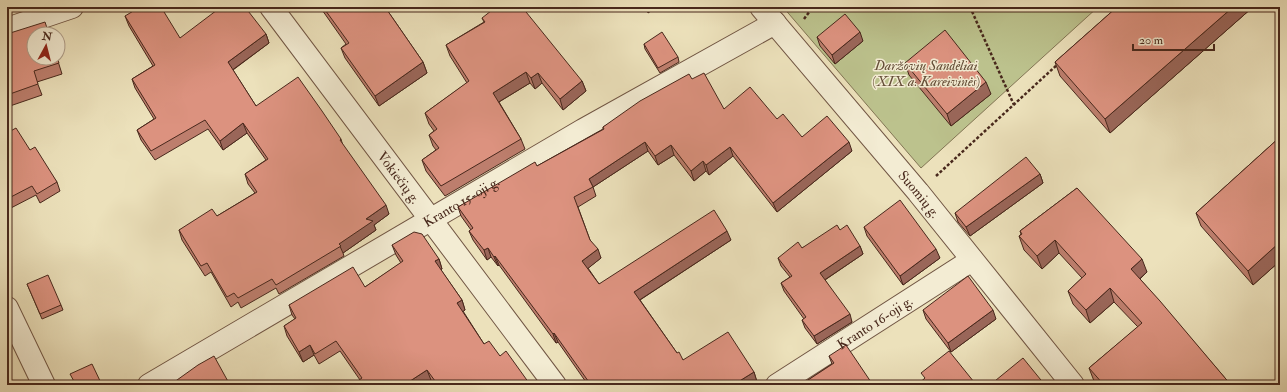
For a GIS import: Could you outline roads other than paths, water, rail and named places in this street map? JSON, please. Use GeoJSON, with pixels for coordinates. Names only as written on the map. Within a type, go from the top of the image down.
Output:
{"type":"FeatureCollection","features":[{"type":"Feature","properties":{"kind":"street"},"geometry":{"type":"LineString","coordinates":[[7,29],[72,7]]}},
{"type":"Feature","properties":{"kind":"street","name":"Vokiečių g."},"geometry":{"type":"LineString","coordinates":[[271,7],[555,385]]}},
{"type":"Feature","properties":{"kind":"street","name":"Suomių g."},"geometry":{"type":"LineString","coordinates":[[761,7],[918,192],[1073,385]]}},
{"type":"Feature","properties":{"kind":"street","name":"Kranto 15-oji g."},"geometry":{"type":"LineString","coordinates":[[149,385],[583,130],[776,23]]}},
{"type":"Feature","properties":{"kind":"street","name":"Kranto 16-oji g."},"geometry":{"type":"LineString","coordinates":[[777,385],[972,260]]}},
{"type":"Feature","properties":{"kind":"street"},"geometry":{"type":"LineString","coordinates":[[7,308],[44,385]]}},
{"type":"Feature","properties":{"kind":"park label","name":"Daržovių Sandėliai (XIX a. Kareivinės)"},"geometry":{"type":"Point","coordinates":[926,74]}}]}
